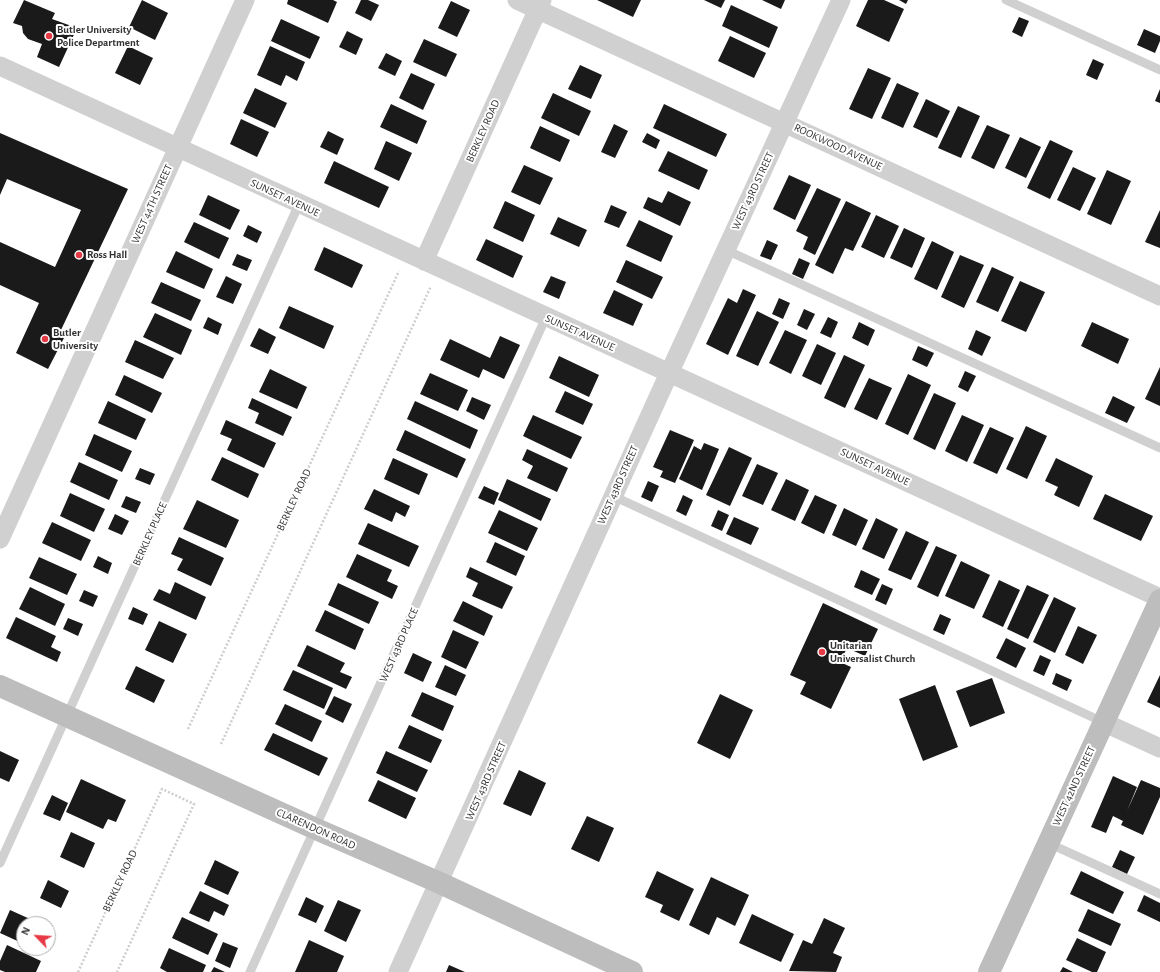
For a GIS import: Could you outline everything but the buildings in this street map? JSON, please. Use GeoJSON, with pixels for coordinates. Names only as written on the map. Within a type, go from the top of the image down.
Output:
{"type":"FeatureCollection","features":[{"type":"Feature","properties":{"kind":"street","name":"WEST 44TH STREET"},"geometry":{"type":"LineString","coordinates":[[0,539],[245,0]]}},
{"type":"Feature","properties":{"kind":"street","name":"ROOKWOOD AVENUE"},"geometry":{"type":"LineString","coordinates":[[517,0],[540,5],[784,122],[1160,296]]}},
{"type":"Feature","properties":{"kind":"street","name":"WEST 43RD STREET"},"geometry":{"type":"LineString","coordinates":[[398,972],[440,883],[613,496],[840,0]]}},
{"type":"Feature","properties":{"kind":"street","name":"BERKLEY ROAD"},"geometry":{"type":"LineString","coordinates":[[424,261],[540,5]]}},
{"type":"Feature","properties":{"kind":"street","name":"SUNSET AVENUE"},"geometry":{"type":"LineString","coordinates":[[0,66],[1160,599]]}},
{"type":"Feature","properties":{"kind":"street","name":"WEST 42ND STREET"},"geometry":{"type":"LineString","coordinates":[[989,972],[1160,599]]}},
{"type":"Feature","properties":{"kind":"street","name":"CLARENDON ROAD"},"geometry":{"type":"LineString","coordinates":[[0,686],[316,829],[440,883],[632,972]]}},
{"type":"Feature","properties":{"kind":"street"},"geometry":{"type":"LineString","coordinates":[[1103,722],[1160,748]]}},
{"type":"Feature","properties":{"kind":"lane"},"geometry":{"type":"LineString","coordinates":[[1006,0],[1160,70]]}},
{"type":"Feature","properties":{"kind":"lane","name":"BERKLEY PLACE"},"geometry":{"type":"LineString","coordinates":[[0,863],[299,204]]}},
{"type":"Feature","properties":{"kind":"lane"},"geometry":{"type":"LineString","coordinates":[[726,250],[1160,448]]}},
{"type":"Feature","properties":{"kind":"lane","name":"WEST 43RD PLACE"},"geometry":{"type":"LineString","coordinates":[[250,972],[546,318]]}},
{"type":"Feature","properties":{"kind":"lane"},"geometry":{"type":"LineString","coordinates":[[613,496],[1103,722]]}},
{"type":"Feature","properties":{"kind":"lane"},"geometry":{"type":"LineString","coordinates":[[1048,843],[1160,894]]}},
{"type":"Feature","properties":{"kind":"path","name":"BERKLEY ROAD"},"geometry":{"type":"LineString","coordinates":[[188,729],[399,271]]}},
{"type":"Feature","properties":{"kind":"path"},"geometry":{"type":"LineString","coordinates":[[221,744],[431,286]]}},
{"type":"Feature","properties":{"kind":"path","name":"BERKLEY ROAD"},"geometry":{"type":"LineString","coordinates":[[78,972],[162,789],[194,804],[117,972]]}},
{"type":"Feature","properties":{"kind":"place","name":"Butler University Police Department"},"geometry":{"type":"Point","coordinates":[49,36]}},
{"type":"Feature","properties":{"kind":"place","name":"Ross Hall"},"geometry":{"type":"Point","coordinates":[79,255]}},
{"type":"Feature","properties":{"kind":"place","name":"Butler University"},"geometry":{"type":"Point","coordinates":[45,339]}},
{"type":"Feature","properties":{"kind":"place","name":"Unitarian Universalist Church"},"geometry":{"type":"Point","coordinates":[822,652]}}]}
